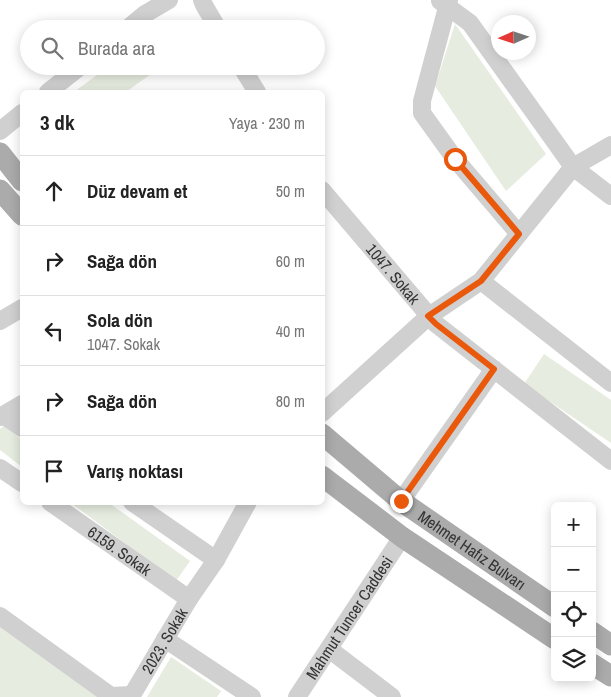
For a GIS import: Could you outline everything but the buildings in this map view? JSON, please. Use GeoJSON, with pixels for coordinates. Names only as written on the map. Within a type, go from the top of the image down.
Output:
{"type":"FeatureCollection","features":[{"type":"Feature","properties":{"kind":"main road"},"geometry":{"type":"LineString","coordinates":[[0,153],[20,179]]}},
{"type":"Feature","properties":{"kind":"main road"},"geometry":{"type":"LineString","coordinates":[[0,190],[20,213]]}},
{"type":"Feature","properties":{"kind":"main road","name":"Mehmet Hafız Bulvarı"},"geometry":{"type":"LineString","coordinates":[[325,437],[401,501],[551,604]]}},
{"type":"Feature","properties":{"kind":"main road","name":"Mehmet Hafız Bulvarı"},"geometry":{"type":"LineString","coordinates":[[325,478],[402,537],[552,637]]}},
{"type":"Feature","properties":{"kind":"main road"},"geometry":{"type":"LineString","coordinates":[[596,635],[611,645]]}},
{"type":"Feature","properties":{"kind":"main road"},"geometry":{"type":"LineString","coordinates":[[596,667],[611,676]]}},
{"type":"Feature","properties":{"kind":"street"},"geometry":{"type":"LineString","coordinates":[[138,20],[169,0]]}},
{"type":"Feature","properties":{"kind":"street"},"geometry":{"type":"LineString","coordinates":[[202,0],[213,20]]}},
{"type":"Feature","properties":{"kind":"street"},"geometry":{"type":"LineString","coordinates":[[519,234],[455,159],[422,113],[422,101],[445,2],[470,23],[572,167],[611,196]]}},
{"type":"Feature","properties":{"kind":"street"},"geometry":{"type":"LineString","coordinates":[[51,90],[70,75]]}},
{"type":"Feature","properties":{"kind":"street"},"geometry":{"type":"LineString","coordinates":[[247,75],[256,90]]}},
{"type":"Feature","properties":{"kind":"street"},"geometry":{"type":"LineString","coordinates":[[0,132],[20,115]]}},
{"type":"Feature","properties":{"kind":"street"},"geometry":{"type":"LineString","coordinates":[[325,410],[428,316],[481,281],[572,167],[611,145]]}},
{"type":"Feature","properties":{"kind":"street","name":"1047. Sokak"},"geometry":{"type":"LineString","coordinates":[[325,194],[436,324],[611,461]]}},
{"type":"Feature","properties":{"kind":"street"},"geometry":{"type":"LineString","coordinates":[[481,281],[611,383]]}},
{"type":"Feature","properties":{"kind":"street"},"geometry":{"type":"LineString","coordinates":[[0,320],[20,309]]}},
{"type":"Feature","properties":{"kind":"street"},"geometry":{"type":"LineString","coordinates":[[401,501],[494,369]]}},
{"type":"Feature","properties":{"kind":"street"},"geometry":{"type":"LineString","coordinates":[[20,405],[2,416],[20,427]]}},
{"type":"Feature","properties":{"kind":"street"},"geometry":{"type":"LineString","coordinates":[[0,468],[20,482]]}},
{"type":"Feature","properties":{"kind":"street","name":"6159. Sokak"},"geometry":{"type":"LineString","coordinates":[[54,505],[189,599]]}},
{"type":"Feature","properties":{"kind":"street"},"geometry":{"type":"LineString","coordinates":[[136,505],[216,560]]}},
{"type":"Feature","properties":{"kind":"street","name":"2023. Sokak"},"geometry":{"type":"LineString","coordinates":[[0,616],[111,696],[132,695],[189,599],[216,560],[246,505]]}},
{"type":"Feature","properties":{"kind":"street","name":"Mahmut Tuncer Caddesi"},"geometry":{"type":"LineString","coordinates":[[296,697],[402,537]]}},
{"type":"Feature","properties":{"kind":"street"},"geometry":{"type":"LineString","coordinates":[[165,640],[252,697]]}},
{"type":"Feature","properties":{"kind":"street"},"geometry":{"type":"LineString","coordinates":[[329,649],[392,697]]}},
{"type":"Feature","properties":{"kind":"shaded area"},"geometry":{"type":"Polygon","coordinates":[[[455,24],[546,154],[506,191],[435,86],[455,24]]]}},
{"type":"Feature","properties":{"kind":"shaded area"},"geometry":{"type":"Polygon","coordinates":[[[97,75],[150,75],[129,90],[77,90],[97,75]]]}},
{"type":"Feature","properties":{"kind":"shaded area"},"geometry":{"type":"Polygon","coordinates":[[[544,354],[611,400],[611,443],[524,384],[544,354]]]}},
{"type":"Feature","properties":{"kind":"shaded area"},"geometry":{"type":"Polygon","coordinates":[[[4,426],[20,438],[20,465],[0,450],[0,429],[4,426]]]}},
{"type":"Feature","properties":{"kind":"shaded area"},"geometry":{"type":"Polygon","coordinates":[[[74,505],[112,505],[190,561],[176,581],[74,505]]]}},
{"type":"Feature","properties":{"kind":"shaded area"},"geometry":{"type":"Polygon","coordinates":[[[0,623],[109,697],[0,697],[0,623]]]}},
{"type":"Feature","properties":{"kind":"shaded area"},"geometry":{"type":"Polygon","coordinates":[[[171,657],[221,691],[217,697],[147,697],[171,657]]]}},
{"type":"Feature","properties":{"kind":"route"},"geometry":{"type":"LineString","coordinates":[[401,501],[494,369],[428,316],[481,281],[519,234],[455,159]]}}]}
